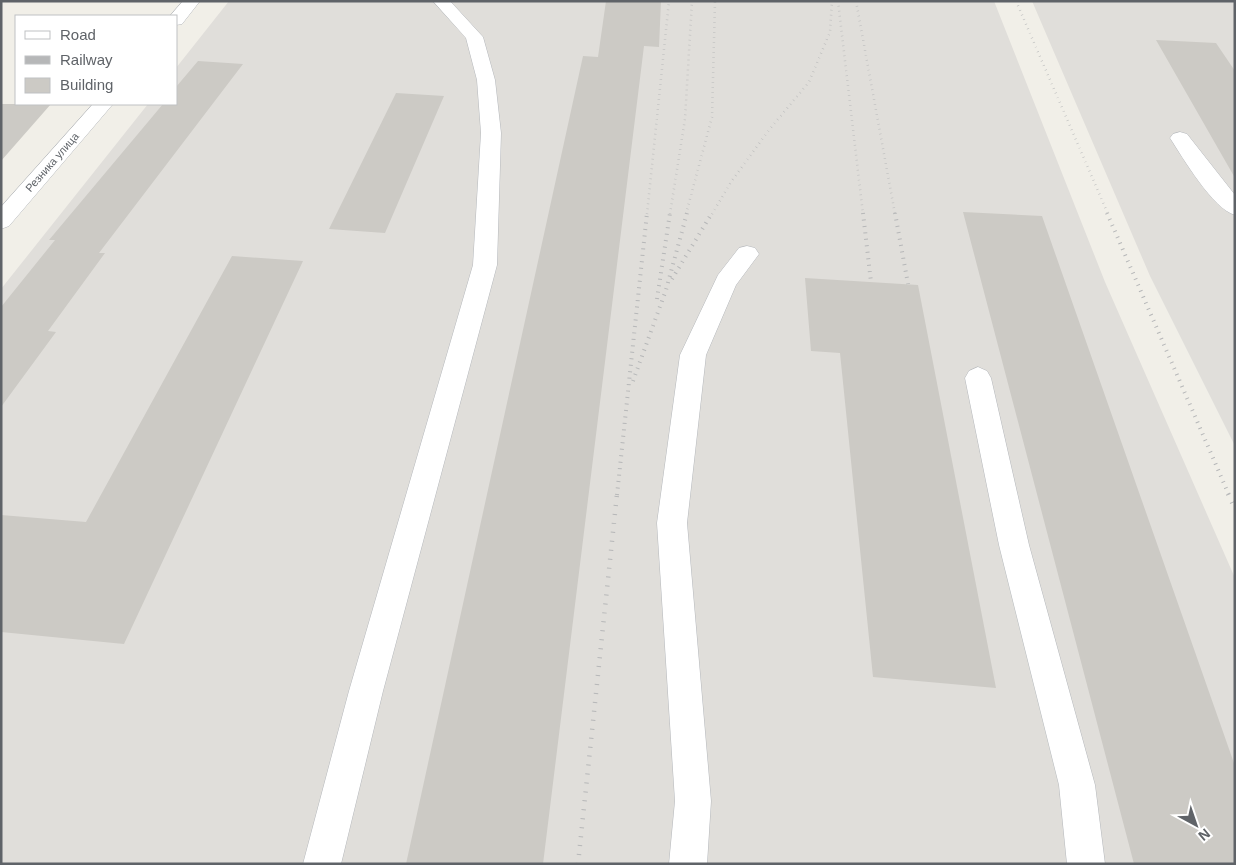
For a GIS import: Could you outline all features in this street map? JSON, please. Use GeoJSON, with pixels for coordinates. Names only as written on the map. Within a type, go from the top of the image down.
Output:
{"type":"FeatureCollection","features":[{"type":"Feature","properties":{"kind":"street"},"geometry":{"type":"LineString","coordinates":[[178,18],[192,1]]}},
{"type":"Feature","properties":{"kind":"street"},"geometry":{"type":"LineString","coordinates":[[322,864],[366,691],[485,265],[491,133],[486,80],[474,37],[441,1]]}},
{"type":"Feature","properties":{"kind":"street","name":"Резника улица"},"geometry":{"type":"LineString","coordinates":[[1,220],[102,105]]}},
{"type":"Feature","properties":{"kind":"street"},"geometry":{"type":"LineString","coordinates":[[1180,138],[1230,199]]}},
{"type":"Feature","properties":{"kind":"street"},"geometry":{"type":"LineString","coordinates":[[688,864],[693,801],[672,523],[693,355],[726,281],[747,254]]}},
{"type":"Feature","properties":{"kind":"street"},"geometry":{"type":"LineString","coordinates":[[978,378],[1014,544],[1077,785],[1086,864]]}},
{"type":"Feature","properties":{"kind":"shaded area"},"geometry":{"type":"Polygon","coordinates":[[[229,1],[994,1],[1105,282],[1235,578],[1235,864],[1,864],[1,289],[147,105],[178,105],[178,65],[229,1]]]}},
{"type":"Feature","properties":{"kind":"shaded area"},"geometry":{"type":"Polygon","coordinates":[[[1032,1],[1235,1],[1235,446],[1150,276],[1032,1]]]}},
{"type":"Feature","properties":{"kind":"building"},"geometry":{"type":"Polygon","coordinates":[[[606,1],[661,1],[659,47],[644,46],[543,864],[406,864],[583,56],[598,57],[606,1]]]}},
{"type":"Feature","properties":{"kind":"building"},"geometry":{"type":"Polygon","coordinates":[[[1156,40],[1216,43],[1235,71],[1235,178],[1156,40]]]}},
{"type":"Feature","properties":{"kind":"building"},"geometry":{"type":"Polygon","coordinates":[[[198,61],[243,64],[99,253],[105,253],[48,331],[56,332],[1,407],[1,307],[55,240],[49,240],[162,105],[178,105],[178,85],[198,61]]]}},
{"type":"Feature","properties":{"kind":"building"},"geometry":{"type":"Polygon","coordinates":[[[396,93],[444,96],[385,233],[329,229],[396,93]]]}},
{"type":"Feature","properties":{"kind":"building"},"geometry":{"type":"Polygon","coordinates":[[[1,104],[50,105],[1,161],[1,104]]]}},
{"type":"Feature","properties":{"kind":"building"},"geometry":{"type":"Polygon","coordinates":[[[963,212],[1042,216],[1235,766],[1235,864],[1134,864],[963,212]]]}},
{"type":"Feature","properties":{"kind":"building"},"geometry":{"type":"Polygon","coordinates":[[[232,256],[303,261],[124,644],[1,632],[1,515],[86,522],[232,256]]]}},
{"type":"Feature","properties":{"kind":"building"},"geometry":{"type":"Polygon","coordinates":[[[805,278],[918,285],[996,688],[873,677],[840,353],[811,351],[805,278]]]}},
{"type":"Feature","properties":{"kind":"railway"},"geometry":{"type":"LineString","coordinates":[[647,214],[669,1]]}},
{"type":"Feature","properties":{"kind":"railway"},"geometry":{"type":"LineString","coordinates":[[670,214],[685,119],[692,1]]}},
{"type":"Feature","properties":{"kind":"railway"},"geometry":{"type":"LineString","coordinates":[[686,214],[712,117],[715,1]]}},
{"type":"Feature","properties":{"kind":"railway"},"geometry":{"type":"LineString","coordinates":[[712,214],[731,182],[769,130],[809,82],[830,32],[832,1]]}},
{"type":"Feature","properties":{"kind":"railway"},"geometry":{"type":"LineString","coordinates":[[838,1],[863,214]]}},
{"type":"Feature","properties":{"kind":"railway"},"geometry":{"type":"LineString","coordinates":[[856,1],[895,214]]}},
{"type":"Feature","properties":{"kind":"railway"},"geometry":{"type":"LineString","coordinates":[[1016,1],[1108,214]]}},
{"type":"Feature","properties":{"kind":"railway"},"geometry":{"type":"LineString","coordinates":[[617,495],[647,213]]}},
{"type":"Feature","properties":{"kind":"railway"},"geometry":{"type":"LineString","coordinates":[[657,299],[670,213]]}},
{"type":"Feature","properties":{"kind":"railway"},"geometry":{"type":"LineString","coordinates":[[633,381],[666,290],[687,213]]}},
{"type":"Feature","properties":{"kind":"railway"},"geometry":{"type":"LineString","coordinates":[[672,279],[712,213]]}},
{"type":"Feature","properties":{"kind":"railway"},"geometry":{"type":"LineString","coordinates":[[863,213],[871,282]]}},
{"type":"Feature","properties":{"kind":"railway"},"geometry":{"type":"LineString","coordinates":[[895,213],[908,284]]}},
{"type":"Feature","properties":{"kind":"railway"},"geometry":{"type":"LineString","coordinates":[[1107,213],[1229,495]]}},
{"type":"Feature","properties":{"kind":"railway"},"geometry":{"type":"LineString","coordinates":[[578,864],[617,494]]}},
{"type":"Feature","properties":{"kind":"railway"},"geometry":{"type":"LineString","coordinates":[[1228,494],[1235,509]]}}]}
